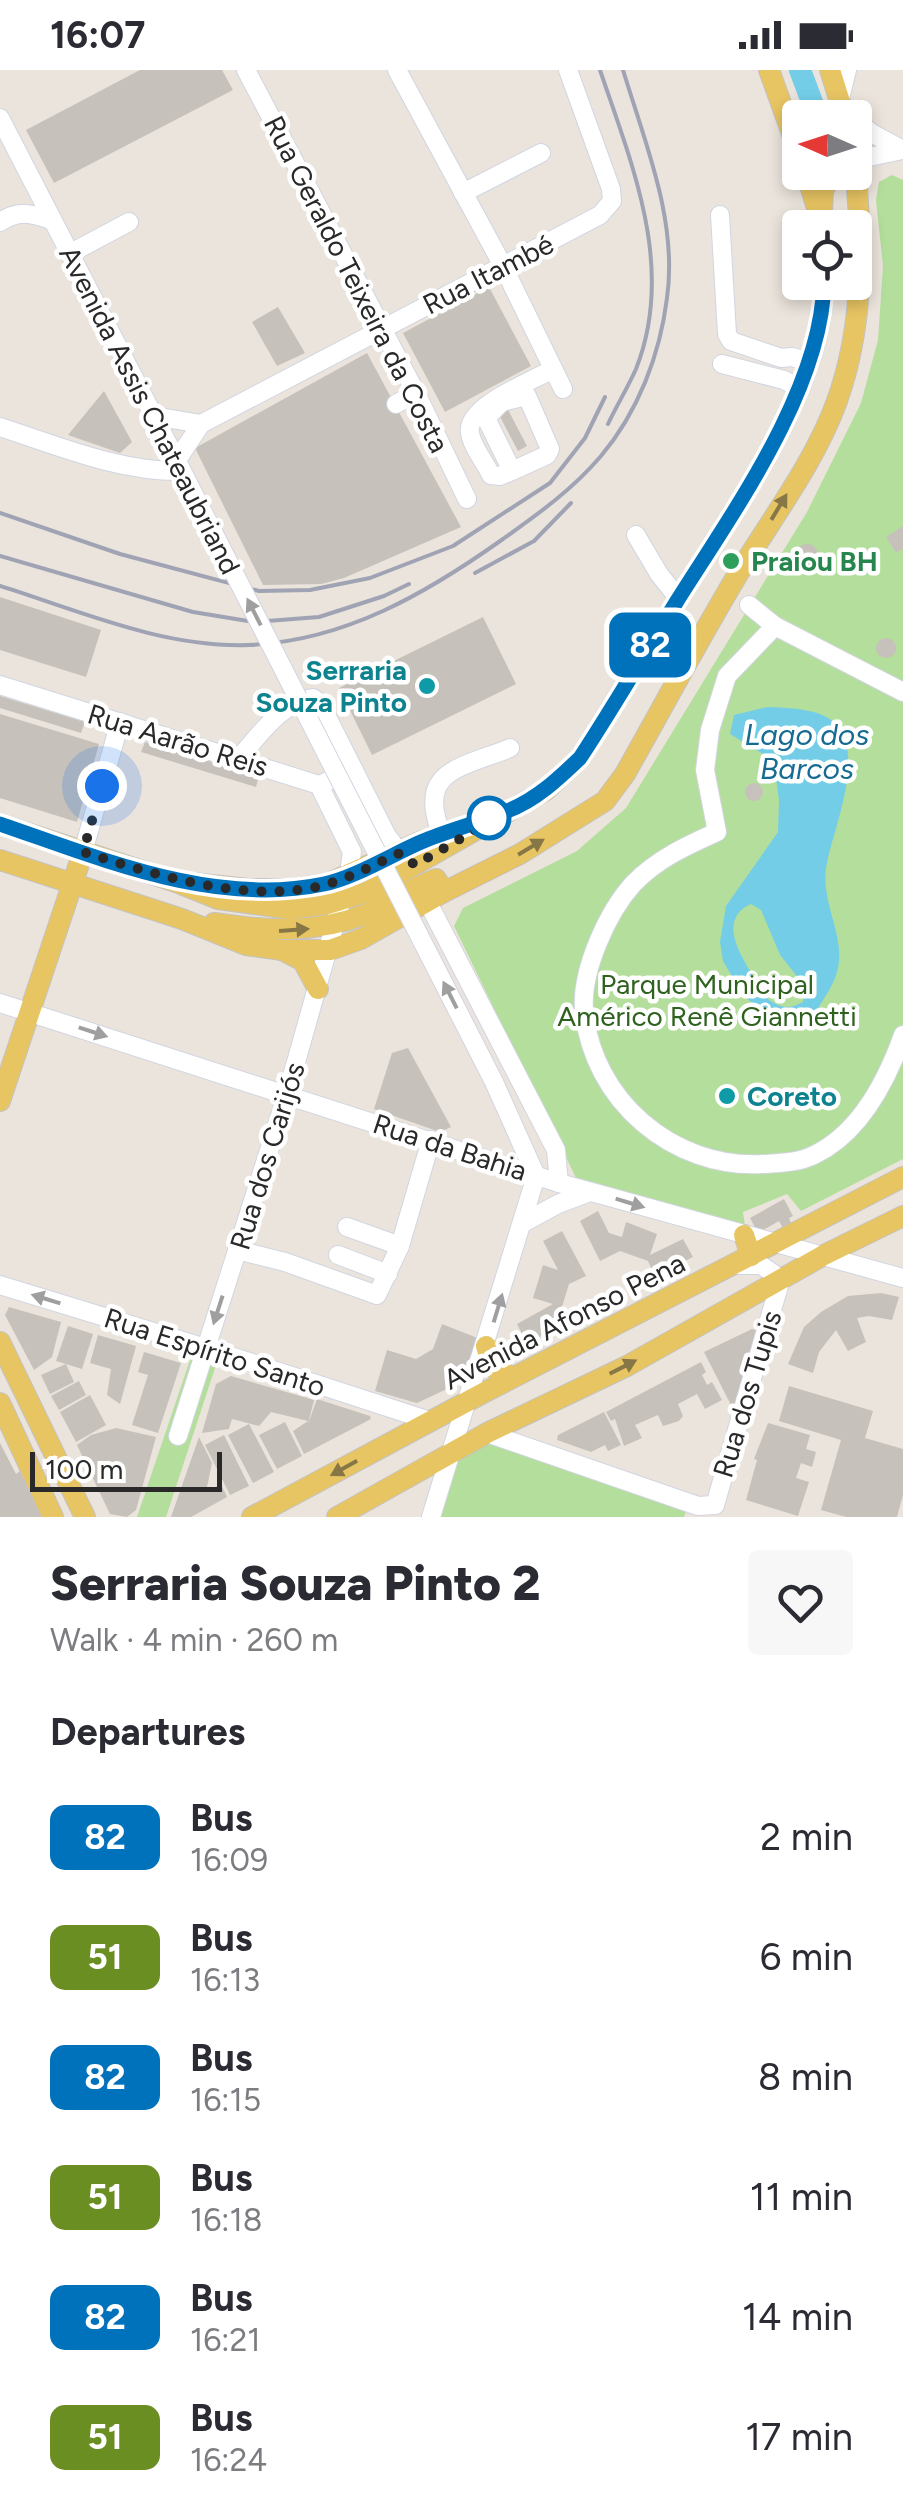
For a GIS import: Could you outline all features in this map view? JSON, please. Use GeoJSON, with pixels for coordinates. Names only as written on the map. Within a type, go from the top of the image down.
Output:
{"type":"FeatureCollection","features":[{"type":"Feature","properties":{"kind":"main road"},"geometry":{"type":"LineString","coordinates":[[769,70],[782,100]]}},
{"type":"Feature","properties":{"kind":"main road"},"geometry":{"type":"LineString","coordinates":[[830,70],[841,100]]}},
{"type":"Feature","properties":{"kind":"main road"},"geometry":{"type":"LineString","coordinates":[[0,824],[176,882],[218,900],[290,909],[520,854],[605,801],[626,774],[728,591],[823,435],[838,400],[855,332],[861,232],[857,190]]}},
{"type":"Feature","properties":{"kind":"main road"},"geometry":{"type":"LineString","coordinates":[[182,918],[280,931],[337,924],[370,912],[421,879],[510,810],[546,790],[580,758],[774,441],[804,374],[820,300]]}},
{"type":"Feature","properties":{"kind":"main road"},"geometry":{"type":"LineString","coordinates":[[0,860],[182,918],[246,944],[282,950],[330,950],[361,939],[421,879],[442,834],[510,810]]}},
{"type":"Feature","properties":{"kind":"main road"},"geometry":{"type":"LineString","coordinates":[[0,1101],[83,852]]}},
{"type":"Feature","properties":{"kind":"main road"},"geometry":{"type":"LineString","coordinates":[[176,882],[294,889],[330,883],[349,874],[421,879]]}},
{"type":"Feature","properties":{"kind":"main road"},"geometry":{"type":"LineString","coordinates":[[282,950],[303,961],[318,988]]}},
{"type":"Feature","properties":{"kind":"main road","name":"Avenida Afonso Pena"},"geometry":{"type":"LineString","coordinates":[[252,1517],[512,1377],[730,1266],[747,1245],[775,1243],[903,1177]]}},
{"type":"Feature","properties":{"kind":"main road"},"geometry":{"type":"LineString","coordinates":[[337,1517],[487,1433],[627,1366],[824,1255],[903,1216]]}},
{"type":"Feature","properties":{"kind":"main road"},"geometry":{"type":"LineString","coordinates":[[0,1342],[86,1517]]}},
{"type":"Feature","properties":{"kind":"main road"},"geometry":{"type":"LineString","coordinates":[[486,1346],[492,1367],[512,1377]]}},
{"type":"Feature","properties":{"kind":"main road"},"geometry":{"type":"LineString","coordinates":[[0,1404],[52,1517]]}},
{"type":"Feature","properties":{"kind":"street","name":"Rua Geraldo Teixeira da Costa"},"geometry":{"type":"LineString","coordinates":[[246,70],[416,393],[467,499]]}},
{"type":"Feature","properties":{"kind":"street"},"geometry":{"type":"LineString","coordinates":[[397,70],[503,266],[563,389]]}},
{"type":"Feature","properties":{"kind":"street","name":"Rua Itambé"},"geometry":{"type":"LineString","coordinates":[[181,468],[201,424],[600,215],[612,202],[607,173],[568,70]]}},
{"type":"Feature","properties":{"kind":"street"},"geometry":{"type":"LineString","coordinates":[[845,100],[846,70]]}},
{"type":"Feature","properties":{"kind":"street","name":"Avenida Assis Chateaubriand"},"geometry":{"type":"LineString","coordinates":[[0,118],[494,1082],[536,1176]]}},
{"type":"Feature","properties":{"kind":"street"},"geometry":{"type":"LineString","coordinates":[[872,133],[903,150]]}},
{"type":"Feature","properties":{"kind":"street"},"geometry":{"type":"LineString","coordinates":[[872,158],[903,150]]}},
{"type":"Feature","properties":{"kind":"street"},"geometry":{"type":"LineString","coordinates":[[463,192],[541,153]]}},
{"type":"Feature","properties":{"kind":"street"},"geometry":{"type":"LineString","coordinates":[[0,222],[15,213],[51,220]]}},
{"type":"Feature","properties":{"kind":"street"},"geometry":{"type":"LineString","coordinates":[[720,214],[728,334],[740,345],[781,358],[792,357],[804,374],[784,380],[722,364]]}},
{"type":"Feature","properties":{"kind":"street"},"geometry":{"type":"LineString","coordinates":[[69,254],[129,222]]}},
{"type":"Feature","properties":{"kind":"street"},"geometry":{"type":"LineString","coordinates":[[512,471],[492,475],[473,441],[470,423],[484,406],[553,368]]}},
{"type":"Feature","properties":{"kind":"street"},"geometry":{"type":"LineString","coordinates":[[396,404],[416,393]]}},
{"type":"Feature","properties":{"kind":"street"},"geometry":{"type":"LineString","coordinates":[[154,416],[201,424]]}},
{"type":"Feature","properties":{"kind":"street"},"geometry":{"type":"LineString","coordinates":[[0,427],[122,466],[147,471],[181,468]]}},
{"type":"Feature","properties":{"kind":"street"},"geometry":{"type":"LineString","coordinates":[[636,535],[658,574],[679,598]]}},
{"type":"Feature","properties":{"kind":"street"},"geometry":{"type":"LineString","coordinates":[[749,605],[776,626],[903,692]]}},
{"type":"Feature","properties":{"kind":"street"},"geometry":{"type":"LineString","coordinates":[[776,626],[727,676],[710,730],[705,770],[717,832],[670,853],[632,885],[596,946],[584,1008],[589,1038],[615,1094],[646,1127],[698,1158],[748,1164],[803,1159],[840,1139],[890,1073],[903,1035]]}},
{"type":"Feature","properties":{"kind":"street","name":"Rua Aarão Reis"},"geometry":{"type":"LineString","coordinates":[[0,685],[319,784]]}},
{"type":"Feature","properties":{"kind":"street"},"geometry":{"type":"LineString","coordinates":[[238,759],[282,712],[306,698],[320,704],[388,836],[421,879],[556,1150],[559,1183]]}},
{"type":"Feature","properties":{"kind":"street"},"geometry":{"type":"LineString","coordinates":[[83,852],[120,722]]}},
{"type":"Feature","properties":{"kind":"street"},"geometry":{"type":"LineString","coordinates":[[442,834],[431,801],[435,786],[448,773],[510,748]]}},
{"type":"Feature","properties":{"kind":"street"},"geometry":{"type":"LineString","coordinates":[[349,874],[352,852],[319,784],[354,770]]}},
{"type":"Feature","properties":{"kind":"street","name":"Rua dos Carijós"},"geometry":{"type":"LineString","coordinates":[[178,1436],[288,1094],[349,874]]}},
{"type":"Feature","properties":{"kind":"street","name":"Rua da Bahia"},"geometry":{"type":"LineString","coordinates":[[0,1003],[747,1245]]}},
{"type":"Feature","properties":{"kind":"street"},"geometry":{"type":"LineString","coordinates":[[487,1158],[522,1140]]}},
{"type":"Feature","properties":{"kind":"street"},"geometry":{"type":"LineString","coordinates":[[239,1245],[266,1247],[285,1262],[372,1295],[381,1292],[437,1142]]}},
{"type":"Feature","properties":{"kind":"street"},"geometry":{"type":"LineString","coordinates":[[431,1517],[536,1176],[556,1150]]}},
{"type":"Feature","properties":{"kind":"street"},"geometry":{"type":"LineString","coordinates":[[523,1224],[558,1204],[592,1192]]}},
{"type":"Feature","properties":{"kind":"street"},"geometry":{"type":"LineString","coordinates":[[347,1227],[400,1246]]}},
{"type":"Feature","properties":{"kind":"street"},"geometry":{"type":"LineString","coordinates":[[775,1243],[903,1278]]}},
{"type":"Feature","properties":{"kind":"street"},"geometry":{"type":"LineString","coordinates":[[338,1255],[388,1274]]}},
{"type":"Feature","properties":{"kind":"street","name":"Rua dos Tupis"},"geometry":{"type":"LineString","coordinates":[[722,1513],[781,1280],[761,1265],[730,1266]]}},
{"type":"Feature","properties":{"kind":"street","name":"Rua Espírito Santo"},"geometry":{"type":"LineString","coordinates":[[0,1285],[430,1422]]}},
{"type":"Feature","properties":{"kind":"street"},"geometry":{"type":"LineString","coordinates":[[535,1409],[525,1431],[527,1440],[538,1451]]}},
{"type":"Feature","properties":{"kind":"street"},"geometry":{"type":"LineString","coordinates":[[487,1433],[691,1510],[698,1506],[722,1513]]}},
{"type":"Feature","properties":{"kind":"green space","name":"Parque Municipal Américo Renê Giannetti"},"geometry":{"type":"Polygon","coordinates":[[[892,175],[903,180],[903,1159],[801,1211],[787,1194],[743,1212],[745,1226],[577,1180],[454,926],[463,908],[577,851],[626,808],[807,512],[861,403],[878,340],[883,266],[876,200],[879,182],[892,175]]]}},
{"type":"Feature","properties":{"kind":"green space"},"geometry":{"type":"Polygon","coordinates":[[[193,1351],[218,1359],[166,1517],[137,1517],[193,1351]]]}},
{"type":"Feature","properties":{"kind":"green space"},"geometry":{"type":"Polygon","coordinates":[[[481,1437],[686,1511],[684,1517],[431,1517],[452,1455],[481,1437]]]}},
{"type":"Feature","properties":{"kind":"water","name":"Lago dos Barcos"},"geometry":{"type":"Polygon","coordinates":[[[767,707],[806,710],[833,721],[846,742],[848,776],[825,876],[839,949],[838,968],[817,1010],[784,1018],[764,1013],[743,995],[723,961],[720,942],[726,906],[778,832],[776,778],[763,754],[730,734],[734,715],[767,707]],[[751,904],[737,916],[734,931],[738,948],[769,999],[784,1007],[796,1005],[803,1002],[804,985],[780,955],[761,910],[751,904]]]}},
{"type":"Feature","properties":{"kind":"building"},"geometry":{"type":"Polygon","coordinates":[[[140,70],[222,70],[233,90],[54,183],[26,130],[140,70]]]}},
{"type":"Feature","properties":{"kind":"building"},"geometry":{"type":"Polygon","coordinates":[[[489,287],[531,366],[445,412],[403,333],[489,287]]]}},
{"type":"Feature","properties":{"kind":"building"},"geometry":{"type":"Polygon","coordinates":[[[278,307],[305,353],[277,366],[252,322],[278,307]]]}},
{"type":"Feature","properties":{"kind":"building"},"geometry":{"type":"Polygon","coordinates":[[[367,353],[461,527],[344,578],[321,584],[263,585],[195,448],[367,353]]]}},
{"type":"Feature","properties":{"kind":"building"},"geometry":{"type":"Polygon","coordinates":[[[104,391],[132,442],[120,453],[68,435],[104,391]]]}},
{"type":"Feature","properties":{"kind":"building"},"geometry":{"type":"Polygon","coordinates":[[[505,404],[527,446],[518,451],[496,409],[505,404]]]}},
{"type":"Feature","properties":{"kind":"building"},"geometry":{"type":"Polygon","coordinates":[[[903,526],[903,549],[896,553],[886,537],[903,526]]]}},
{"type":"Feature","properties":{"kind":"building"},"geometry":{"type":"Polygon","coordinates":[[[807,544],[818,555],[807,566],[796,555],[807,544]]]}},
{"type":"Feature","properties":{"kind":"building"},"geometry":{"type":"Polygon","coordinates":[[[0,597],[101,630],[86,677],[0,650],[0,597]]]}},
{"type":"Feature","properties":{"kind":"building","name":"Serraria Souza Pinto"},"geometry":{"type":"Polygon","coordinates":[[[483,617],[516,684],[372,755],[339,688],[483,617]]]}},
{"type":"Feature","properties":{"kind":"building"},"geometry":{"type":"Polygon","coordinates":[[[882,638],[890,638],[896,648],[890,658],[882,658],[876,652],[876,644],[882,638]]]}},
{"type":"Feature","properties":{"kind":"building"},"geometry":{"type":"Polygon","coordinates":[[[0,696],[85,722],[81,733],[0,708],[0,696]]]}},
{"type":"Feature","properties":{"kind":"building"},"geometry":{"type":"Polygon","coordinates":[[[0,714],[99,744],[77,822],[0,798],[0,714]]]}},
{"type":"Feature","properties":{"kind":"building"},"geometry":{"type":"Polygon","coordinates":[[[145,742],[259,776],[256,787],[141,752],[145,742]]]}},
{"type":"Feature","properties":{"kind":"building"},"geometry":{"type":"Polygon","coordinates":[[[754,783],[761,785],[761,799],[754,801],[747,799],[745,792],[747,785],[754,783]]]}},
{"type":"Feature","properties":{"kind":"building"},"geometry":{"type":"Polygon","coordinates":[[[408,1048],[451,1127],[440,1132],[374,1109],[392,1053],[408,1048]]]}},
{"type":"Feature","properties":{"kind":"building"},"geometry":{"type":"Polygon","coordinates":[[[784,1199],[793,1216],[789,1218],[791,1223],[783,1228],[779,1221],[758,1233],[750,1218],[784,1199]]]}},
{"type":"Feature","properties":{"kind":"building"},"geometry":{"type":"Polygon","coordinates":[[[598,1211],[609,1233],[622,1237],[626,1222],[657,1234],[650,1255],[683,1239],[693,1257],[655,1276],[648,1261],[620,1251],[600,1261],[580,1221],[598,1211]]]}},
{"type":"Feature","properties":{"kind":"building"},"geometry":{"type":"Polygon","coordinates":[[[562,1231],[586,1276],[569,1284],[562,1307],[570,1321],[527,1344],[517,1324],[553,1304],[533,1298],[543,1265],[558,1270],[543,1241],[562,1231]]]}},
{"type":"Feature","properties":{"kind":"building"},"geometry":{"type":"Polygon","coordinates":[[[881,1293],[899,1297],[892,1320],[857,1318],[866,1342],[848,1351],[836,1330],[819,1352],[813,1373],[788,1364],[804,1327],[821,1312],[848,1296],[881,1293]]]}},
{"type":"Feature","properties":{"kind":"building"},"geometry":{"type":"Polygon","coordinates":[[[9,1307],[61,1322],[52,1357],[34,1370],[5,1315],[9,1307]]]}},
{"type":"Feature","properties":{"kind":"building"},"geometry":{"type":"Polygon","coordinates":[[[442,1324],[480,1339],[464,1381],[417,1403],[375,1391],[387,1350],[416,1359],[433,1349],[442,1324]]]}},
{"type":"Feature","properties":{"kind":"building"},"geometry":{"type":"Polygon","coordinates":[[[68,1326],[93,1334],[82,1369],[56,1361],[68,1326]]]}},
{"type":"Feature","properties":{"kind":"building"},"geometry":{"type":"Polygon","coordinates":[[[752,1329],[758,1331],[734,1411],[704,1352],[752,1329]]]}},
{"type":"Feature","properties":{"kind":"building"},"geometry":{"type":"Polygon","coordinates":[[[98,1335],[136,1346],[120,1404],[107,1395],[111,1369],[90,1363],[98,1335]]]}},
{"type":"Feature","properties":{"kind":"building"},"geometry":{"type":"Polygon","coordinates":[[[144,1352],[181,1363],[158,1433],[132,1425],[148,1375],[138,1372],[144,1352]]]}},
{"type":"Feature","properties":{"kind":"building"},"geometry":{"type":"Polygon","coordinates":[[[701,1362],[707,1385],[712,1382],[722,1400],[705,1409],[697,1394],[678,1404],[683,1416],[679,1421],[663,1426],[658,1415],[635,1425],[642,1438],[624,1446],[615,1419],[611,1421],[606,1412],[701,1362]]]}},
{"type":"Feature","properties":{"kind":"building"},"geometry":{"type":"Polygon","coordinates":[[[66,1364],[74,1382],[50,1394],[41,1375],[66,1364]]]}},
{"type":"Feature","properties":{"kind":"building"},"geometry":{"type":"Polygon","coordinates":[[[231,1376],[314,1400],[308,1424],[317,1399],[371,1419],[304,1454],[293,1431],[308,1421],[271,1412],[259,1426],[232,1419],[229,1429],[202,1433],[216,1384],[231,1376]]]}},
{"type":"Feature","properties":{"kind":"building"},"geometry":{"type":"Polygon","coordinates":[[[79,1381],[86,1395],[59,1410],[51,1396],[79,1381]]]}},
{"type":"Feature","properties":{"kind":"building"},"geometry":{"type":"Polygon","coordinates":[[[789,1386],[873,1411],[865,1438],[903,1449],[903,1495],[897,1517],[846,1517],[821,1510],[841,1440],[779,1421],[789,1386]]]}},
{"type":"Feature","properties":{"kind":"building"},"geometry":{"type":"Polygon","coordinates":[[[90,1395],[106,1425],[76,1442],[60,1412],[90,1395]]]}},
{"type":"Feature","properties":{"kind":"building"},"geometry":{"type":"Polygon","coordinates":[[[604,1412],[621,1445],[608,1451],[605,1445],[591,1452],[557,1440],[558,1435],[604,1412]]]}},
{"type":"Feature","properties":{"kind":"building"},"geometry":{"type":"Polygon","coordinates":[[[285,1422],[302,1456],[277,1469],[259,1435],[285,1422]]]}},
{"type":"Feature","properties":{"kind":"building"},"geometry":{"type":"Polygon","coordinates":[[[768,1423],[810,1435],[806,1449],[816,1452],[812,1467],[801,1463],[796,1478],[809,1482],[798,1516],[746,1500],[757,1460],[754,1459],[768,1423]]]}},
{"type":"Feature","properties":{"kind":"building"},"geometry":{"type":"Polygon","coordinates":[[[249,1424],[274,1472],[253,1483],[228,1435],[249,1424]]]}},
{"type":"Feature","properties":{"kind":"building"},"geometry":{"type":"Polygon","coordinates":[[[116,1428],[156,1437],[136,1510],[127,1517],[110,1514],[77,1445],[91,1435],[116,1428]]]}},
{"type":"Feature","properties":{"kind":"building"},"geometry":{"type":"Polygon","coordinates":[[[224,1435],[249,1486],[230,1495],[205,1445],[224,1435]]]}},
{"type":"Feature","properties":{"kind":"building"},"geometry":{"type":"Polygon","coordinates":[[[199,1437],[212,1463],[206,1492],[221,1484],[227,1497],[191,1517],[171,1517],[199,1437]]]}},
{"type":"Feature","properties":{"kind":"building"},"geometry":{"type":"Polygon","coordinates":[[[0,1443],[16,1474],[20,1471],[44,1517],[0,1517],[0,1443]]]}},
{"type":"Feature","properties":{"kind":"waterway"},"geometry":{"type":"LineString","coordinates":[[800,70],[811,100]]}},
{"type":"Feature","properties":{"kind":"railway"},"geometry":{"type":"LineString","coordinates":[[600,70],[645,217],[652,293],[636,369],[608,424]]}},
{"type":"Feature","properties":{"kind":"railway"},"geometry":{"type":"LineString","coordinates":[[0,586],[122,626],[185,641],[249,645],[284,642],[352,624],[415,595],[474,559],[554,501],[601,456],[626,421],[653,361],[664,319],[669,269],[664,211],[623,70]]}},
{"type":"Feature","properties":{"kind":"railway"},"geometry":{"type":"LineString","coordinates":[[0,513],[120,554],[259,591],[310,590],[370,578],[453,546],[550,483],[585,438],[605,397]]}},
{"type":"Feature","properties":{"kind":"railway"},"geometry":{"type":"LineString","coordinates":[[475,573],[534,541],[571,503]]}},
{"type":"Feature","properties":{"kind":"railway"},"geometry":{"type":"LineString","coordinates":[[0,556],[193,612],[254,622],[319,617],[409,584]]}},
{"type":"Feature","properties":{"kind":"bus line","name":"82"},"geometry":{"type":"LineString","coordinates":[[0,824],[176,882],[294,889],[330,883],[422,841],[510,810],[546,790],[580,758],[774,441],[806,374],[823,300]]}},
{"type":"Feature","properties":{"kind":"place","name":"Praiou BH"},"geometry":{"type":"Point","coordinates":[731,561]}},
{"type":"Feature","properties":{"kind":"place","name":"Serraria Souza Pinto"},"geometry":{"type":"Point","coordinates":[427,686]}},
{"type":"Feature","properties":{"kind":"place","name":"Coreto"},"geometry":{"type":"Point","coordinates":[727,1096]}},
{"type":"Feature","properties":{"kind":"route"},"geometry":{"type":"LineString","coordinates":[[102,786],[83,852],[176,882],[248,889],[294,889],[330,883],[400,853],[415,865],[484,825],[489,818]]}}]}
